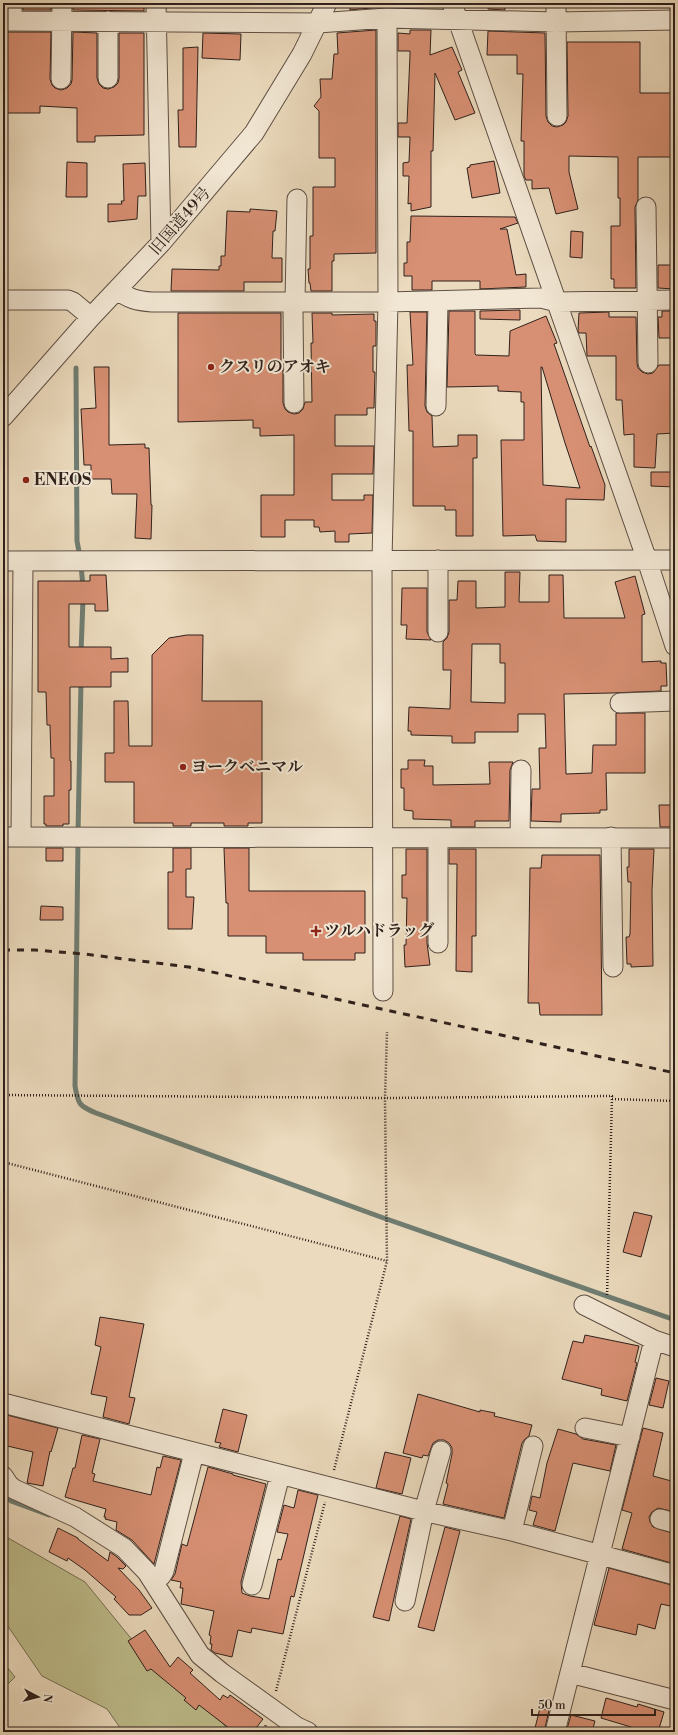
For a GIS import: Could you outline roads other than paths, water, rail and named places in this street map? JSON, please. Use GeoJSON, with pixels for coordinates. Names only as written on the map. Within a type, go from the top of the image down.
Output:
{"type":"FeatureCollection","features":[{"type":"Feature","properties":{"kind":"street","name":"旧国道49号"},"geometry":{"type":"LineString","coordinates":[[3,417],[91,317],[161,243],[254,133],[302,54],[327,3]]}},
{"type":"Feature","properties":{"kind":"street"},"geometry":{"type":"LineString","coordinates":[[556,3],[557,116]]}},
{"type":"Feature","properties":{"kind":"street"},"geometry":{"type":"LineString","coordinates":[[9,15],[62,12],[108,21],[156,12],[318,23],[456,12],[556,22],[675,20]]}},
{"type":"Feature","properties":{"kind":"street"},"geometry":{"type":"LineString","coordinates":[[61,79],[62,12]]}},
{"type":"Feature","properties":{"kind":"street"},"geometry":{"type":"LineString","coordinates":[[156,12],[161,243]]}},
{"type":"Feature","properties":{"kind":"street"},"geometry":{"type":"LineString","coordinates":[[456,12],[647,560],[675,646]]}},
{"type":"Feature","properties":{"kind":"street"},"geometry":{"type":"LineString","coordinates":[[383,991],[384,838],[382,560],[388,302],[387,18]]}},
{"type":"Feature","properties":{"kind":"street"},"geometry":{"type":"LineString","coordinates":[[108,21],[108,78]]}},
{"type":"Feature","properties":{"kind":"street"},"geometry":{"type":"LineString","coordinates":[[294,403],[293,310],[295,302],[297,199]]}},
{"type":"Feature","properties":{"kind":"street"},"geometry":{"type":"LineString","coordinates":[[646,207],[648,363]]}},
{"type":"Feature","properties":{"kind":"street"},"geometry":{"type":"LineString","coordinates":[[118,290],[125,297],[152,302],[388,302],[541,298],[557,302],[675,300]]}},
{"type":"Feature","properties":{"kind":"street"},"geometry":{"type":"LineString","coordinates":[[3,300],[68,300],[73,302],[91,317]]}},
{"type":"Feature","properties":{"kind":"street"},"geometry":{"type":"LineString","coordinates":[[436,406],[438,301]]}},
{"type":"Feature","properties":{"kind":"street"},"geometry":{"type":"LineString","coordinates":[[438,560],[438,632]]}},
{"type":"Feature","properties":{"kind":"street"},"geometry":{"type":"LineString","coordinates":[[3,562],[675,560]]}},
{"type":"Feature","properties":{"kind":"street"},"geometry":{"type":"LineString","coordinates":[[23,562],[12,837],[675,838]]}},
{"type":"Feature","properties":{"kind":"street"},"geometry":{"type":"LineString","coordinates":[[620,703],[675,701]]}},
{"type":"Feature","properties":{"kind":"street"},"geometry":{"type":"LineString","coordinates":[[520,838],[521,770]]}},
{"type":"Feature","properties":{"kind":"street"},"geometry":{"type":"LineString","coordinates":[[611,837],[613,967]]}},
{"type":"Feature","properties":{"kind":"street"},"geometry":{"type":"LineString","coordinates":[[438,838],[438,942]]}},
{"type":"Feature","properties":{"kind":"street"},"geometry":{"type":"LineString","coordinates":[[584,1305],[654,1340],[675,1347]]}},
{"type":"Feature","properties":{"kind":"street"},"geometry":{"type":"LineString","coordinates":[[555,1732],[654,1340]]}},
{"type":"Feature","properties":{"kind":"street"},"geometry":{"type":"LineString","coordinates":[[3,1403],[280,1475],[424,1511],[512,1531],[675,1575]]}},
{"type":"Feature","properties":{"kind":"street"},"geometry":{"type":"LineString","coordinates":[[585,1428],[630,1437]]}},
{"type":"Feature","properties":{"kind":"street"},"geometry":{"type":"LineString","coordinates":[[512,1531],[533,1446]]}},
{"type":"Feature","properties":{"kind":"street"},"geometry":{"type":"LineString","coordinates":[[405,1601],[422,1531],[424,1511],[441,1451]]}},
{"type":"Feature","properties":{"kind":"street"},"geometry":{"type":"LineString","coordinates":[[153,1580],[161,1576],[164,1571],[194,1453]]}},
{"type":"Feature","properties":{"kind":"street"},"geometry":{"type":"LineString","coordinates":[[252,1585],[280,1475]]}},
{"type":"Feature","properties":{"kind":"street"},"geometry":{"type":"LineString","coordinates":[[8,1485],[75,1517],[124,1548],[153,1580],[200,1655],[222,1674],[297,1727],[308,1732]]}},
{"type":"Feature","properties":{"kind":"street"},"geometry":{"type":"LineString","coordinates":[[570,1673],[675,1700]]}},
{"type":"Feature","properties":{"kind":"waterway"},"geometry":{"type":"LineString","coordinates":[[76,368],[77,541],[80,557]]}},
{"type":"Feature","properties":{"kind":"waterway"},"geometry":{"type":"LineString","coordinates":[[81,565],[83,587]]}},
{"type":"Feature","properties":{"kind":"waterway"},"geometry":{"type":"LineString","coordinates":[[81,653],[83,599]]}},
{"type":"Feature","properties":{"kind":"waterway"},"geometry":{"type":"LineString","coordinates":[[78,833],[81,681]]}},
{"type":"Feature","properties":{"kind":"waterway"},"geometry":{"type":"LineString","coordinates":[[78,841],[75,1086],[80,1104],[96,1113],[378,1216],[675,1320]]}},
{"type":"Feature","properties":{"kind":"waterway"},"geometry":{"type":"LineString","coordinates":[[3,1490],[11,1501],[49,1515]]}},
{"type":"Feature","properties":{"kind":"railway"},"geometry":{"type":"LineString","coordinates":[[3,950],[35,950],[84,954],[189,967],[675,1073]]}},
{"type":"Feature","properties":{"kind":"place","name":"クスリのアオキ"},"geometry":{"type":"Point","coordinates":[211,367]}},
{"type":"Feature","properties":{"kind":"place","name":"ENEOS"},"geometry":{"type":"Point","coordinates":[26,480]}},
{"type":"Feature","properties":{"kind":"place","name":"ヨークベニマル"},"geometry":{"type":"Point","coordinates":[183,767]}},
{"type":"Feature","properties":{"kind":"place","name":"ツルハドラッグ"},"geometry":{"type":"Point","coordinates":[316,931]}}]}
